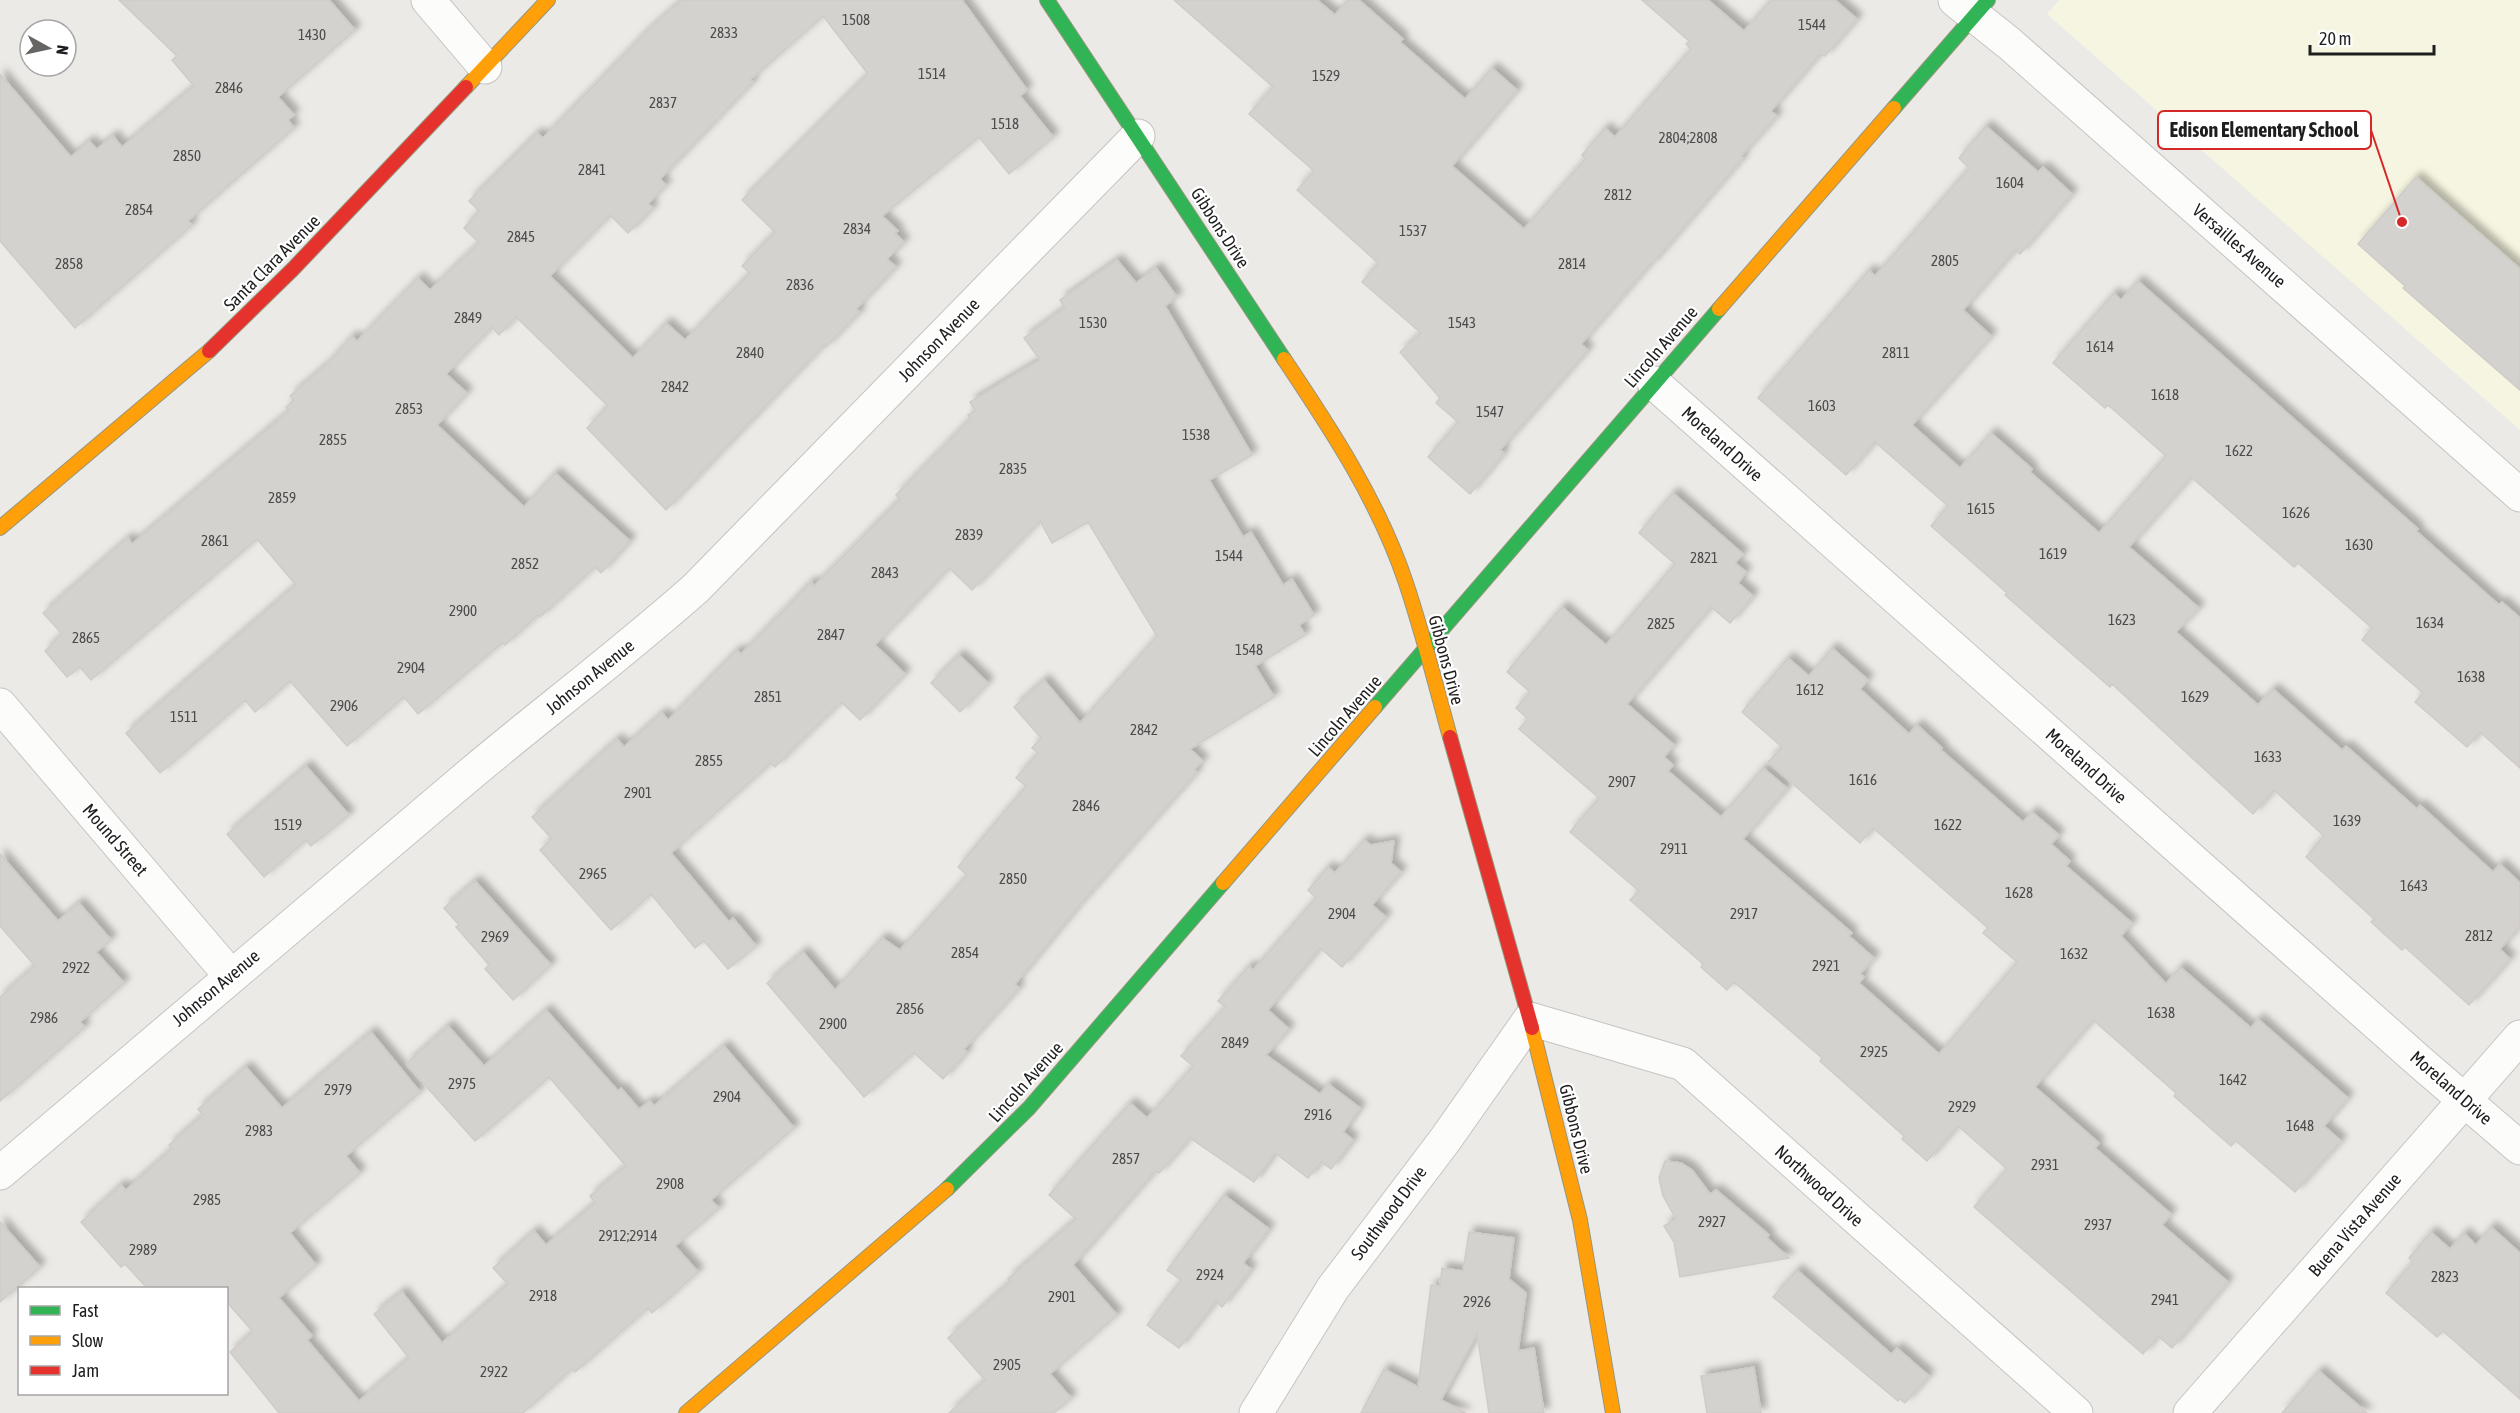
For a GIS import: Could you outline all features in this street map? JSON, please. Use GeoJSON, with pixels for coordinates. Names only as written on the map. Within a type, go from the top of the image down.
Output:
{"type":"FeatureCollection","features":[{"type":"Feature","properties":{"kind":"street"},"geometry":{"type":"LineString","coordinates":[[428,0],[485,67]]}},
{"type":"Feature","properties":{"kind":"street","name":"Santa Clara Avenue"},"geometry":{"type":"LineString","coordinates":[[0,528],[206,354],[292,269],[548,0]]}},
{"type":"Feature","properties":{"kind":"street","name":"Gibbons Drive"},"geometry":{"type":"LineString","coordinates":[[1047,0],[1328,425],[1371,500],[1406,582],[1530,1019],[1580,1220],[1613,1413]]}},
{"type":"Feature","properties":{"kind":"street","name":"Lincoln Avenue"},"geometry":{"type":"LineString","coordinates":[[686,1413],[945,1191],[1029,1108],[1425,651],[1973,5]]}},
{"type":"Feature","properties":{"kind":"street","name":"Versailles Avenue"},"geometry":{"type":"LineString","coordinates":[[1973,5],[2010,44],[2520,495]]}},
{"type":"Feature","properties":{"kind":"street","name":"Johnson Avenue"},"geometry":{"type":"LineString","coordinates":[[0,1173],[231,975],[501,749],[645,633],[696,588],[1138,136]]}},
{"type":"Feature","properties":{"kind":"street","name":"Moreland Drive"},"geometry":{"type":"LineString","coordinates":[[1654,383],[2520,1148]]}},
{"type":"Feature","properties":{"kind":"street","name":"Mound Street"},"geometry":{"type":"LineString","coordinates":[[0,705],[231,975]]}},
{"type":"Feature","properties":{"kind":"street","name":"Southwood Drive"},"geometry":{"type":"LineString","coordinates":[[1256,1413],[1333,1288],[1445,1140],[1530,1019]]}},
{"type":"Feature","properties":{"kind":"street","name":"Northwood Drive"},"geometry":{"type":"LineString","coordinates":[[1530,1019],[1683,1064],[2076,1413]]}},
{"type":"Feature","properties":{"kind":"street","name":"Buena Vista Avenue"},"geometry":{"type":"LineString","coordinates":[[2190,1413],[2520,1037]]}},
{"type":"Feature","properties":{"kind":"shaded area"},"geometry":{"type":"Polygon","coordinates":[[[2059,0],[2520,0],[2520,430],[2047,14],[2059,0]]]}},
{"type":"Feature","properties":{"kind":"building"},"geometry":{"type":"Polygon","coordinates":[[[119,0],[329,0],[355,30],[278,97],[294,115],[288,120],[294,128],[188,221],[192,225],[75,328],[0,241],[0,74],[71,157],[89,141],[97,149],[113,136],[122,147],[194,86],[172,60],[177,56],[119,0]]]}},
{"type":"Feature","properties":{"kind":"building"},"geometry":{"type":"Polygon","coordinates":[[[682,0],[962,0],[1027,90],[1020,96],[1053,137],[1009,174],[979,137],[882,216],[898,231],[895,233],[904,242],[887,259],[896,267],[856,309],[860,312],[826,347],[824,345],[666,510],[587,428],[608,406],[516,317],[499,335],[492,327],[446,374],[467,393],[437,425],[524,507],[555,473],[630,541],[601,573],[595,567],[540,617],[538,615],[505,645],[502,643],[418,714],[404,697],[347,746],[290,681],[255,712],[245,700],[160,773],[126,733],[296,585],[257,539],[91,680],[80,667],[67,677],[45,651],[62,634],[43,613],[128,538],[132,544],[289,411],[286,407],[294,400],[290,396],[326,365],[352,336],[357,341],[418,278],[430,290],[479,243],[464,228],[479,211],[469,201],[537,133],[543,138],[647,31],[682,0]],[[823,16],[750,80],[753,82],[660,179],[666,185],[648,204],[653,208],[628,233],[610,215],[550,276],[633,358],[666,323],[685,340],[750,273],[742,266],[775,232],[742,200],[868,74],[823,16]]]}},
{"type":"Feature","properties":{"kind":"building"},"geometry":{"type":"Polygon","coordinates":[[[1174,0],[1317,0],[1335,15],[1348,0],[1359,0],[1403,39],[1400,42],[1465,99],[1492,68],[1517,90],[1452,166],[1524,229],[1585,159],[1582,155],[1605,128],[1615,137],[1691,49],[1686,44],[1689,41],[1642,0],[1708,0],[1744,31],[1771,0],[1835,0],[1857,19],[1825,56],[1819,55],[1771,111],[1777,116],[1741,156],[1743,158],[1581,344],[1588,350],[1500,450],[1504,453],[1470,494],[1428,457],[1458,422],[1436,403],[1440,398],[1400,352],[1421,333],[1362,282],[1378,263],[1297,190],[1314,171],[1249,114],[1273,87],[1174,0]]]}},
{"type":"Feature","properties":{"kind":"building"},"geometry":{"type":"Polygon","coordinates":[[[1986,126],[2038,172],[2043,167],[2072,194],[2020,254],[2015,250],[1963,310],[1991,336],[1912,425],[1960,468],[1991,433],[2032,469],[2030,472],[2099,533],[2166,456],[2108,405],[2105,408],[2053,363],[2114,293],[2121,300],[2138,281],[2418,529],[2416,531],[2499,605],[2502,602],[2520,618],[2520,768],[2480,732],[2467,747],[2415,702],[2423,693],[2362,640],[2372,628],[2298,563],[2294,567],[2191,477],[2129,547],[2199,608],[2176,632],[2258,705],[2273,689],[2342,750],[2346,746],[2417,809],[2420,805],[2493,872],[2500,864],[2520,883],[2520,926],[2500,949],[2510,959],[2469,1005],[2405,947],[2402,950],[2371,922],[2374,919],[2306,857],[2324,836],[2274,790],[2253,814],[2112,684],[2110,687],[2005,595],[2007,593],[1931,526],[1948,506],[1875,442],[1846,475],[1758,398],[1869,270],[1875,276],[1969,168],[1959,158],[1986,126]]]}},
{"type":"Feature","properties":{"kind":"building"},"geometry":{"type":"Polygon","coordinates":[[[2416,177],[2520,269],[2520,390],[2403,288],[2405,286],[2358,244],[2416,177]]]}},
{"type":"Feature","properties":{"kind":"building"},"geometry":{"type":"Polygon","coordinates":[[[1117,260],[1136,283],[1156,268],[1177,297],[1165,306],[1252,455],[1209,480],[1243,537],[1251,532],[1283,585],[1292,579],[1314,615],[1299,625],[1305,635],[1255,666],[1274,697],[1190,749],[1203,761],[1194,770],[1197,772],[1076,909],[1015,984],[1019,988],[964,1049],[967,1052],[943,1079],[914,1053],[864,1097],[767,983],[803,952],[835,990],[882,938],[900,950],[967,875],[958,867],[1026,786],[1016,778],[1038,753],[1032,748],[1041,738],[1014,707],[1044,680],[1080,723],[1157,636],[1088,522],[1052,543],[1040,521],[972,590],[949,568],[875,645],[905,674],[860,720],[841,702],[775,767],[771,763],[671,853],[729,922],[733,918],[756,946],[728,969],[704,941],[695,948],[651,894],[611,930],[540,850],[552,839],[532,817],[617,739],[624,747],[662,713],[668,720],[737,650],[741,654],[811,582],[814,586],[900,499],[896,495],[970,419],[968,415],[975,411],[970,402],[1040,360],[1024,338],[1065,308],[1060,300],[1117,260]]]}},
{"type":"Feature","properties":{"kind":"building"},"geometry":{"type":"Polygon","coordinates":[[[1673,493],[1743,554],[1735,563],[1746,572],[1738,583],[1753,596],[1730,623],[1711,607],[1627,704],[1674,745],[1664,757],[1673,765],[1668,771],[1721,817],[1763,768],[1787,788],[1743,839],[1852,933],[1849,936],[1874,958],[1860,974],[1864,977],[1859,983],[1939,1054],[2017,962],[1983,933],[1988,928],[1873,828],[1860,843],[1768,762],[1782,747],[1742,712],[1788,658],[1809,676],[1832,648],[1868,680],[1860,689],[1909,734],[1917,725],[1942,748],[1941,750],[2023,822],[2032,812],[2059,835],[2051,844],[2070,861],[2066,866],[2132,923],[2121,936],[2166,984],[2180,967],[2251,1028],[2258,1019],[2348,1098],[2324,1126],[2341,1141],[2295,1192],[2236,1141],[2231,1146],[2174,1096],[2176,1093],[2093,1020],[2035,1087],[2099,1143],[2095,1148],[2171,1214],[2162,1225],[2228,1282],[2172,1348],[2158,1336],[2143,1354],[1974,1207],[2007,1169],[1958,1126],[1927,1161],[1902,1139],[1904,1136],[1820,1061],[1822,1058],[1734,982],[1727,990],[1701,967],[1703,964],[1630,900],[1639,891],[1570,832],[1599,798],[1519,729],[1528,719],[1516,708],[1530,692],[1507,672],[1562,607],[1606,645],[1675,564],[1639,533],[1673,493]]]}},
{"type":"Feature","properties":{"kind":"building"},"geometry":{"type":"Polygon","coordinates":[[[959,655],[988,683],[960,712],[931,683],[959,655]]]}},
{"type":"Feature","properties":{"kind":"building"},"geometry":{"type":"Polygon","coordinates":[[[306,766],[349,815],[311,846],[306,840],[264,877],[227,834],[306,766]]]}},
{"type":"Feature","properties":{"kind":"building"},"geometry":{"type":"Polygon","coordinates":[[[1364,840],[1371,845],[1394,841],[1391,863],[1401,872],[1372,905],[1386,917],[1342,967],[1320,948],[1268,1010],[1289,1029],[1266,1055],[1320,1094],[1328,1084],[1360,1108],[1343,1132],[1353,1140],[1331,1169],[1321,1162],[1308,1178],[1275,1153],[1254,1182],[1190,1138],[1159,1173],[1155,1171],[1073,1265],[1117,1315],[1050,1374],[1071,1398],[1054,1413],[949,1413],[985,1380],[948,1338],[1010,1282],[1008,1279],[1076,1219],[1049,1195],[1130,1103],[1147,1118],[1193,1066],[1181,1056],[1225,1007],[1218,1001],[1249,966],[1253,970],[1316,898],[1308,890],[1328,867],[1335,873],[1364,840]]]}},
{"type":"Feature","properties":{"kind":"building"},"geometry":{"type":"Polygon","coordinates":[[[0,854],[58,921],[79,903],[111,940],[96,952],[124,983],[80,1022],[85,1027],[0,1101],[0,997],[35,966],[0,926],[0,854]]]}},
{"type":"Feature","properties":{"kind":"building"},"geometry":{"type":"Polygon","coordinates":[[[475,881],[551,965],[513,1000],[485,969],[489,965],[456,927],[459,925],[444,908],[475,881]]]}},
{"type":"Feature","properties":{"kind":"building"},"geometry":{"type":"Polygon","coordinates":[[[546,1010],[618,1091],[621,1088],[639,1109],[650,1101],[654,1106],[724,1046],[794,1128],[711,1200],[719,1208],[675,1246],[698,1272],[652,1313],[648,1308],[575,1372],[572,1369],[523,1413],[279,1413],[230,1352],[253,1332],[228,1303],[228,1287],[146,1287],[125,1264],[121,1267],[81,1222],[121,1185],[126,1190],[172,1149],[169,1145],[203,1115],[198,1109],[246,1067],[282,1108],[371,1032],[420,1092],[346,1156],[360,1173],[290,1233],[316,1265],[279,1298],[312,1336],[307,1340],[359,1401],[409,1358],[374,1314],[402,1292],[442,1343],[508,1284],[493,1268],[534,1231],[546,1245],[595,1203],[590,1196],[626,1166],[549,1077],[475,1141],[406,1064],[448,1026],[484,1066],[546,1010]]]}},
{"type":"Feature","properties":{"kind":"building"},"geometry":{"type":"Polygon","coordinates":[[[1665,1161],[1681,1163],[1692,1170],[1710,1194],[1716,1190],[1769,1235],[1767,1238],[1789,1258],[1680,1277],[1674,1242],[1664,1226],[1676,1219],[1663,1196],[1659,1178],[1665,1161]]]}},
{"type":"Feature","properties":{"kind":"building"},"geometry":{"type":"Polygon","coordinates":[[[1224,1195],[1269,1229],[1243,1263],[1251,1269],[1222,1307],[1216,1301],[1179,1348],[1147,1325],[1181,1280],[1167,1270],[1224,1195]]]}},
{"type":"Feature","properties":{"kind":"building"},"geometry":{"type":"Polygon","coordinates":[[[0,1222],[40,1267],[0,1302],[0,1222]]]}},
{"type":"Feature","properties":{"kind":"building"},"geometry":{"type":"Polygon","coordinates":[[[2491,1227],[2520,1253],[2520,1399],[2443,1331],[2437,1337],[2386,1293],[2413,1262],[2409,1258],[2431,1232],[2450,1249],[2464,1233],[2476,1245],[2491,1227]]]}},
{"type":"Feature","properties":{"kind":"building"},"geometry":{"type":"Polygon","coordinates":[[[1469,1232],[1514,1238],[1509,1279],[1526,1293],[1518,1351],[1534,1348],[1544,1413],[1489,1413],[1477,1334],[1441,1400],[1466,1413],[1361,1413],[1384,1369],[1418,1387],[1431,1285],[1440,1286],[1442,1268],[1463,1271],[1469,1232]]]}},
{"type":"Feature","properties":{"kind":"building"},"geometry":{"type":"Polygon","coordinates":[[[1797,1270],[1891,1354],[1897,1348],[1929,1376],[1905,1403],[1900,1399],[1898,1401],[1773,1297],[1797,1270]]]}},
{"type":"Feature","properties":{"kind":"building"},"geometry":{"type":"Polygon","coordinates":[[[1754,1367],[1761,1413],[1707,1413],[1701,1376],[1754,1367]]]}},
{"type":"Feature","properties":{"kind":"building"},"geometry":{"type":"Polygon","coordinates":[[[2319,1371],[2367,1413],[2282,1413],[2319,1371]]]}},
{"type":"Feature","properties":{"kind":"traffic: fast"},"geometry":{"type":"LineString","coordinates":[[1047,0],[1284,359]]}},
{"type":"Feature","properties":{"kind":"traffic: fast"},"geometry":{"type":"LineString","coordinates":[[1894,108],[1988,0]]}},
{"type":"Feature","properties":{"kind":"traffic: fast"},"geometry":{"type":"LineString","coordinates":[[1375,707],[1719,309]]}},
{"type":"Feature","properties":{"kind":"traffic: fast"},"geometry":{"type":"LineString","coordinates":[[947,1189],[1029,1108],[1223,883]]}},
{"type":"Feature","properties":{"kind":"traffic: slow"},"geometry":{"type":"LineString","coordinates":[[466,87],[548,0]]}},
{"type":"Feature","properties":{"kind":"traffic: slow"},"geometry":{"type":"LineString","coordinates":[[1719,309],[1894,108]]}},
{"type":"Feature","properties":{"kind":"traffic: slow"},"geometry":{"type":"LineString","coordinates":[[0,528],[209,351]]}},
{"type":"Feature","properties":{"kind":"traffic: slow"},"geometry":{"type":"LineString","coordinates":[[1284,359],[1336,439],[1368,495],[1395,553],[1412,602],[1450,737]]}},
{"type":"Feature","properties":{"kind":"traffic: slow"},"geometry":{"type":"LineString","coordinates":[[1223,883],[1375,707]]}},
{"type":"Feature","properties":{"kind":"traffic: slow"},"geometry":{"type":"LineString","coordinates":[[1532,1028],[1580,1220],[1613,1413]]}},
{"type":"Feature","properties":{"kind":"traffic: slow"},"geometry":{"type":"LineString","coordinates":[[686,1413],[947,1189]]}},
{"type":"Feature","properties":{"kind":"traffic: jam"},"geometry":{"type":"LineString","coordinates":[[209,351],[293,269],[466,87]]}},
{"type":"Feature","properties":{"kind":"traffic: jam"},"geometry":{"type":"LineString","coordinates":[[1450,737],[1532,1028]]}},
{"type":"Feature","properties":{"kind":"place","name":"Edison Elementary School"},"geometry":{"type":"Point","coordinates":[2402,222]}}]}
